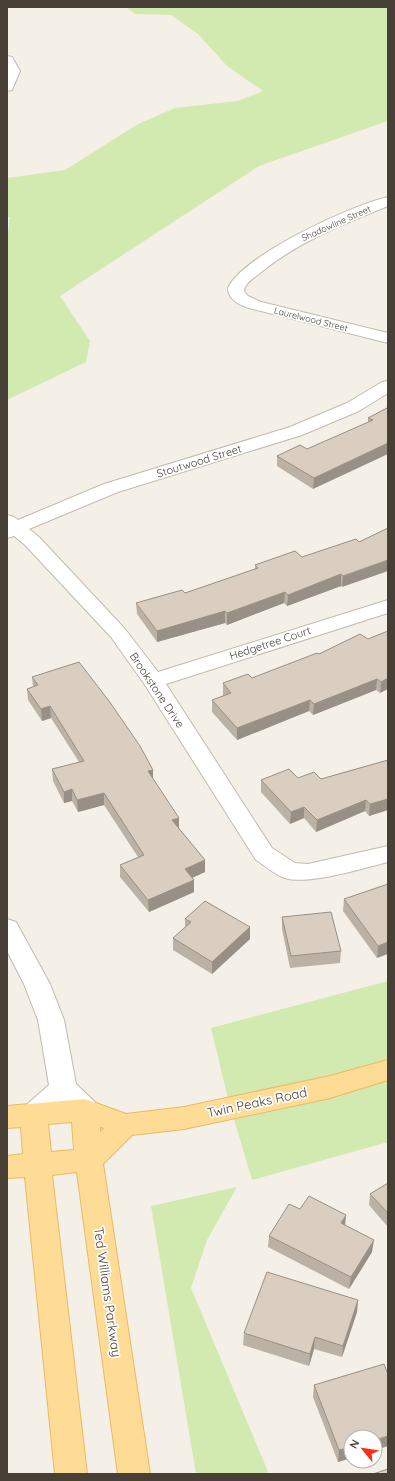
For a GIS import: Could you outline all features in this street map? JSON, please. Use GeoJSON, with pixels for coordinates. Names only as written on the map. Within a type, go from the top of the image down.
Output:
{"type":"FeatureCollection","features":[{"type":"Feature","properties":{"kind":"main road","name":"Twin Peaks Road"},"geometry":{"type":"LineString","coordinates":[[7,1117],[85,1110],[124,1125],[192,1116],[330,1087],[388,1070]]}},
{"type":"Feature","properties":{"kind":"main road","name":"Ted Williams Parkway"},"geometry":{"type":"LineString","coordinates":[[85,1110],[89,1160],[134,1474]]}},
{"type":"Feature","properties":{"kind":"main road"},"geometry":{"type":"LineString","coordinates":[[34,1115],[37,1164],[71,1474]]}},
{"type":"Feature","properties":{"kind":"main road"},"geometry":{"type":"LineString","coordinates":[[7,1167],[89,1160],[124,1125]]}},
{"type":"Feature","properties":{"kind":"street"},"geometry":{"type":"LineString","coordinates":[[7,60],[14,71],[7,87]]}},
{"type":"Feature","properties":{"kind":"street","name":"Shadowline Street"},"geometry":{"type":"LineString","coordinates":[[237,295],[237,285],[272,256],[318,230],[388,201]]}},
{"type":"Feature","properties":{"kind":"street","name":"Laurelwood Street"},"geometry":{"type":"LineString","coordinates":[[237,295],[243,300],[255,305],[388,338]]}},
{"type":"Feature","properties":{"kind":"street","name":"Stoutwood Street"},"geometry":{"type":"LineString","coordinates":[[10,527],[111,488],[296,431],[353,407],[388,386]]}},
{"type":"Feature","properties":{"kind":"street","name":"Brookstone Drive"},"geometry":{"type":"LineString","coordinates":[[10,527],[32,541],[118,633],[153,681],[264,854],[290,871],[308,872],[388,854]]}},
{"type":"Feature","properties":{"kind":"street","name":"Hedgetree Court"},"geometry":{"type":"LineString","coordinates":[[153,681],[388,606]]}},
{"type":"Feature","properties":{"kind":"street"},"geometry":{"type":"LineString","coordinates":[[7,928],[37,984],[51,1020],[63,1088],[85,1110]]}},
{"type":"Feature","properties":{"kind":"street"},"geometry":{"type":"LineString","coordinates":[[34,1115],[63,1088]]}},
{"type":"Feature","properties":{"kind":"green space"},"geometry":{"type":"Polygon","coordinates":[[[126,7],[388,7],[388,121],[259,166],[60,296],[90,341],[86,362],[7,400],[7,241],[10,217],[7,217],[7,178],[65,170],[138,124],[175,108],[238,101],[263,91],[227,66],[198,34],[171,15],[135,14],[126,7]]]}},
{"type":"Feature","properties":{"kind":"green space"},"geometry":{"type":"Polygon","coordinates":[[[388,981],[388,1142],[252,1180],[228,1099],[211,1028],[388,981]]]}},
{"type":"Feature","properties":{"kind":"green space"},"geometry":{"type":"Polygon","coordinates":[[[237,1187],[207,1240],[191,1288],[269,1474],[196,1474],[151,1206],[237,1187]]]}},
{"type":"Feature","properties":{"kind":"building"},"geometry":{"type":"Polygon","coordinates":[[[387,408],[388,443],[314,478],[277,456],[300,445],[307,449],[373,420],[368,418],[387,408]]]}},
{"type":"Feature","properties":{"kind":"building"},"geometry":{"type":"Polygon","coordinates":[[[388,528],[388,560],[343,576],[341,574],[288,595],[285,592],[227,613],[225,611],[157,631],[136,603],[182,590],[185,593],[258,568],[255,565],[295,551],[302,557],[356,539],[359,542],[388,528]]]}},
{"type":"Feature","properties":{"kind":"building"},"geometry":{"type":"Polygon","coordinates":[[[388,631],[388,678],[381,682],[377,679],[314,704],[310,700],[237,728],[212,700],[231,693],[223,683],[248,674],[252,678],[317,653],[319,654],[360,634],[368,639],[388,631]]]}},
{"type":"Feature","properties":{"kind":"building"},"geometry":{"type":"Polygon","coordinates":[[[79,662],[109,701],[140,746],[153,770],[148,771],[179,818],[172,820],[205,860],[185,869],[194,880],[148,900],[120,865],[144,855],[104,793],[77,800],[72,789],[64,792],[52,769],[84,761],[50,706],[41,709],[27,689],[38,685],[32,677],[79,662]]]}},
{"type":"Feature","properties":{"kind":"building"},"geometry":{"type":"Polygon","coordinates":[[[388,760],[388,799],[370,804],[366,800],[317,820],[304,807],[291,812],[261,780],[289,769],[298,778],[314,772],[321,779],[388,760]]]}},
{"type":"Feature","properties":{"kind":"building"},"geometry":{"type":"Polygon","coordinates":[[[388,884],[388,942],[378,946],[344,899],[388,884]]]}},
{"type":"Feature","properties":{"kind":"building"},"geometry":{"type":"Polygon","coordinates":[[[205,901],[250,927],[212,962],[173,938],[191,922],[185,919],[205,901]]]}},
{"type":"Feature","properties":{"kind":"building"},"geometry":{"type":"Polygon","coordinates":[[[331,912],[341,951],[291,956],[282,917],[331,912]]]}},
{"type":"Feature","properties":{"kind":"building"},"geometry":{"type":"Polygon","coordinates":[[[388,1183],[388,1213],[370,1194],[388,1183]]]}},
{"type":"Feature","properties":{"kind":"building"},"geometry":{"type":"Polygon","coordinates":[[[309,1196],[346,1215],[341,1223],[374,1240],[351,1277],[269,1236],[289,1204],[300,1209],[309,1196]]]}},
{"type":"Feature","properties":{"kind":"building"},"geometry":{"type":"Polygon","coordinates":[[[267,1272],[358,1300],[343,1346],[315,1337],[310,1354],[244,1333],[267,1272]]]}},
{"type":"Feature","properties":{"kind":"building"},"geometry":{"type":"Polygon","coordinates":[[[384,1364],[388,1374],[388,1436],[383,1438],[383,1429],[343,1429],[343,1449],[339,1450],[314,1385],[384,1364]]]}},
{"type":"Feature","properties":{"kind":"building"},"geometry":{"type":"Polygon","coordinates":[[[388,1469],[388,1474],[373,1474],[388,1469]]]}}]}
